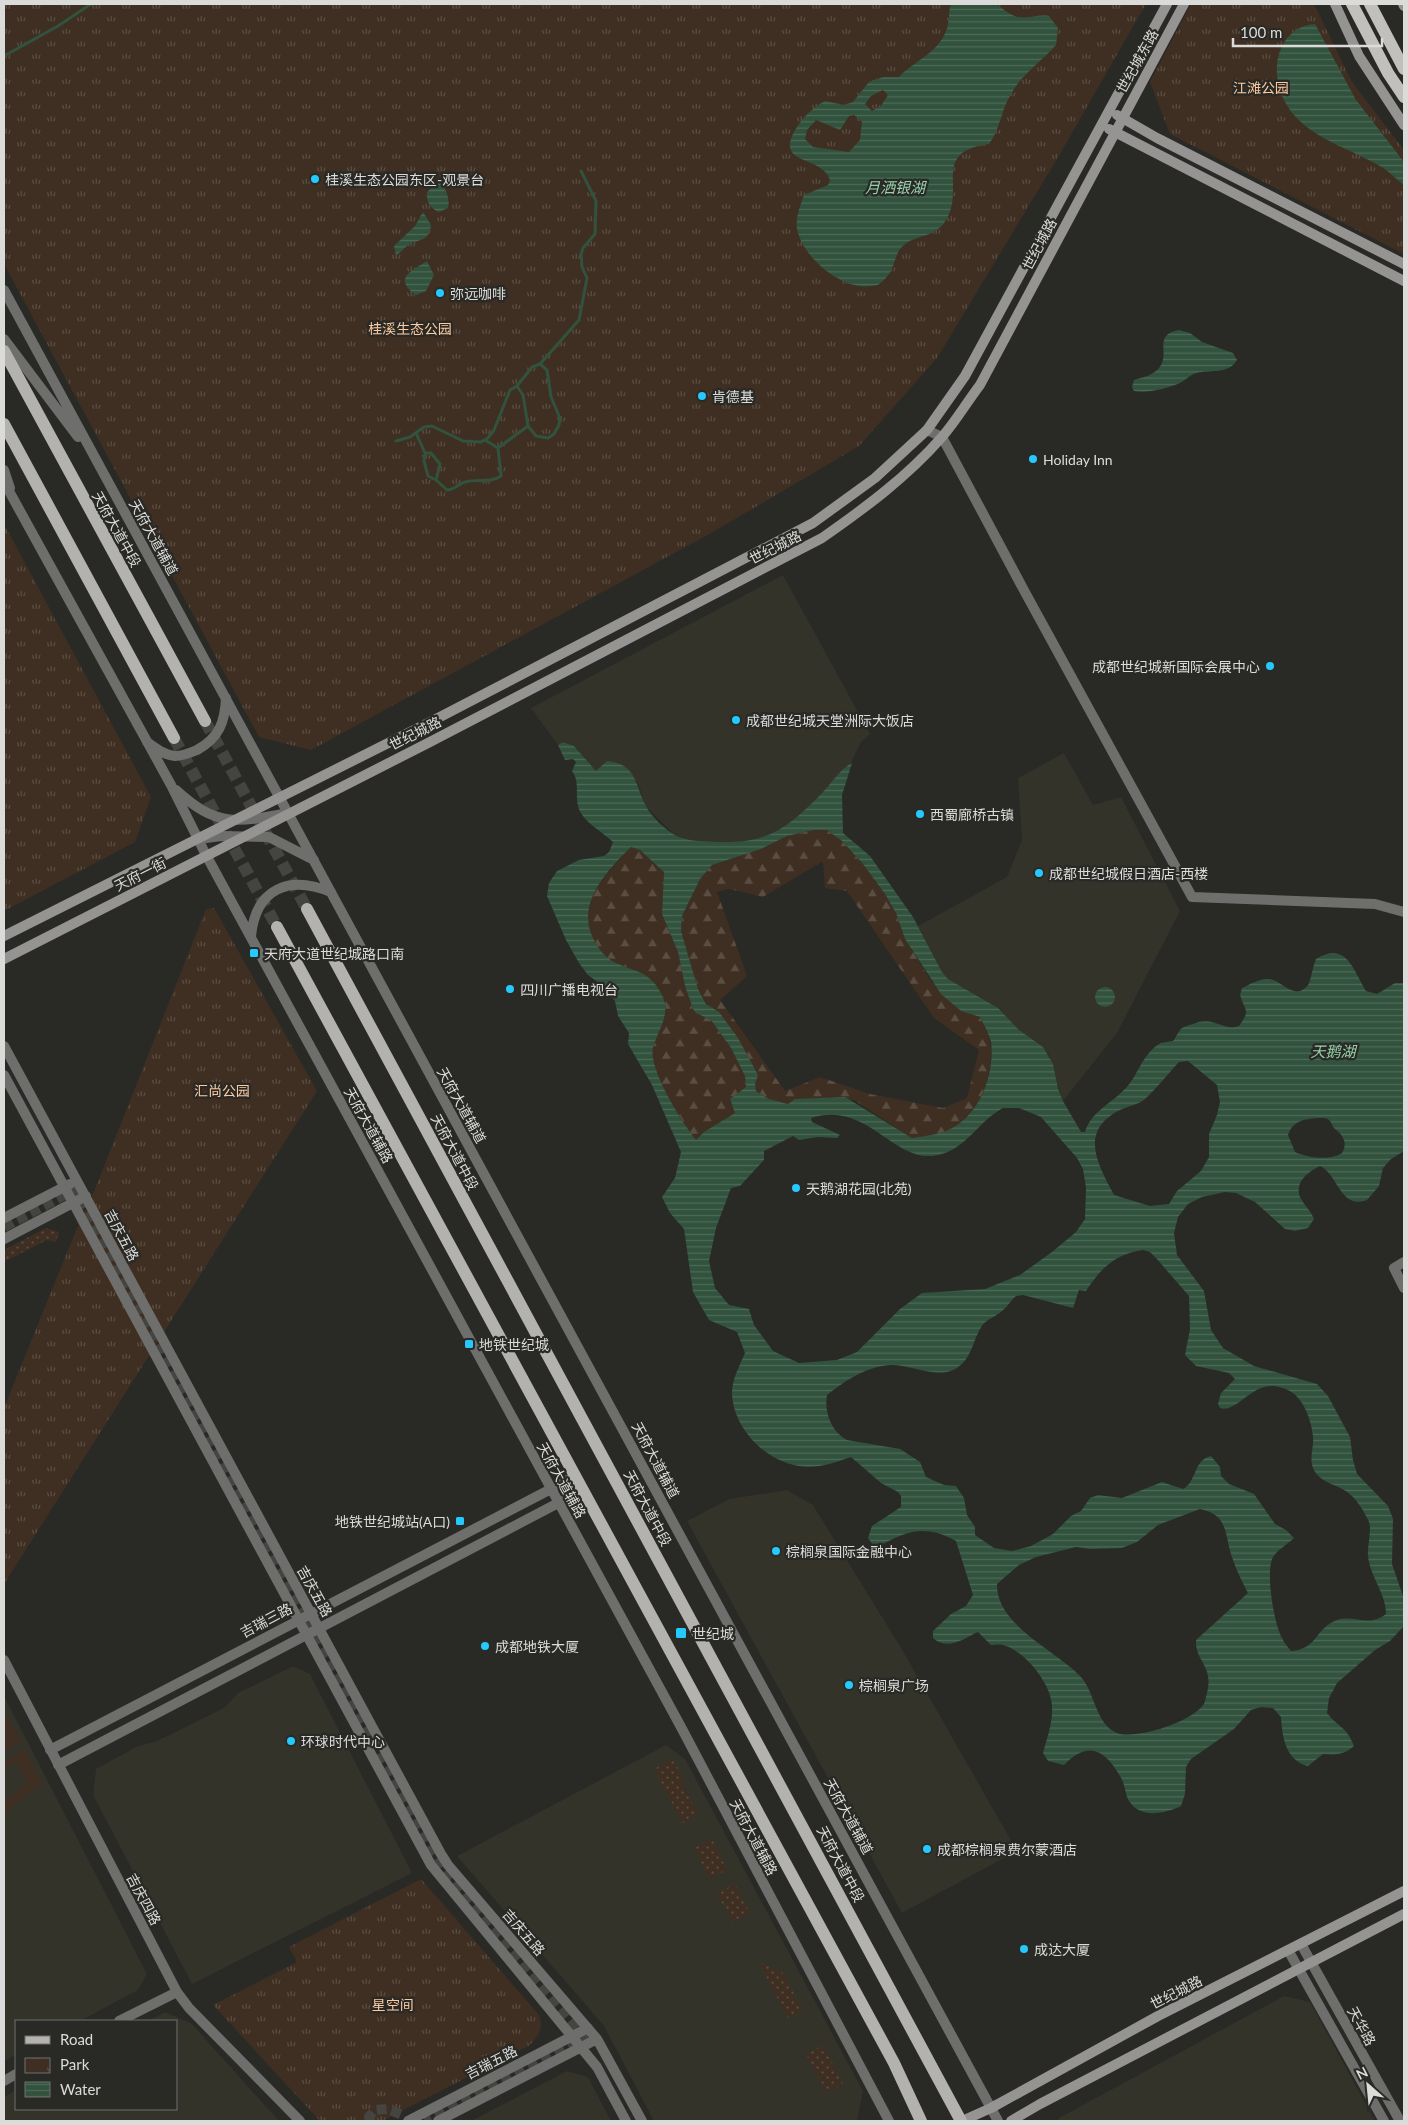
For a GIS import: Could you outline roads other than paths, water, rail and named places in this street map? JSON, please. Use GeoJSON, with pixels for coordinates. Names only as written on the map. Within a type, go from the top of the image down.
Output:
{"type":"FeatureCollection","features":[{"type":"Feature","properties":{"kind":"highway"},"geometry":{"type":"LineString","coordinates":[[1352,4],[1388,74],[1404,97]]}},
{"type":"Feature","properties":{"kind":"highway"},"geometry":{"type":"LineString","coordinates":[[1370,4],[1404,69]]}},
{"type":"Feature","properties":{"kind":"main road","name":"世纪城东路"},"geometry":{"type":"LineString","coordinates":[[1109,111],[1167,4]]}},
{"type":"Feature","properties":{"kind":"main road","name":"世纪城东路"},"geometry":{"type":"LineString","coordinates":[[1114,131],[1184,4]]}},
{"type":"Feature","properties":{"kind":"main road"},"geometry":{"type":"LineString","coordinates":[[1335,4],[1359,56],[1404,124]]}},
{"type":"Feature","properties":{"kind":"main road"},"geometry":{"type":"LineString","coordinates":[[1109,111],[1157,138],[1404,264]]}},
{"type":"Feature","properties":{"kind":"main road","name":"世纪城路"},"geometry":{"type":"LineString","coordinates":[[280,798],[813,523],[875,478],[927,430],[965,376],[1109,111]]}},
{"type":"Feature","properties":{"kind":"main road"},"geometry":{"type":"LineString","coordinates":[[1102,125],[1404,281]]}},
{"type":"Feature","properties":{"kind":"main road","name":"世纪城路"},"geometry":{"type":"LineString","coordinates":[[288,813],[822,538],[874,501],[908,472],[942,437],[980,385],[1114,131]]}},
{"type":"Feature","properties":{"kind":"main road","name":"天府大道中段"},"geometry":{"type":"LineString","coordinates":[[4,351],[205,721]]}},
{"type":"Feature","properties":{"kind":"main road"},"geometry":{"type":"LineString","coordinates":[[4,424],[174,738]]}},
{"type":"Feature","properties":{"kind":"main road","name":"天府一街"},"geometry":{"type":"LineString","coordinates":[[4,936],[280,798]]}},
{"type":"Feature","properties":{"kind":"main road","name":"天府一街"},"geometry":{"type":"LineString","coordinates":[[4,959],[288,813]]}},
{"type":"Feature","properties":{"kind":"main road","name":"天府大道中段"},"geometry":{"type":"LineString","coordinates":[[307,909],[962,2121]]}},
{"type":"Feature","properties":{"kind":"main road"},"geometry":{"type":"LineString","coordinates":[[277,926],[894,2063],[921,2121]]}},
{"type":"Feature","properties":{"kind":"main road","name":"世纪城路"},"geometry":{"type":"LineString","coordinates":[[962,2121],[991,2108],[1158,2016],[1404,1891]]}},
{"type":"Feature","properties":{"kind":"main road"},"geometry":{"type":"LineString","coordinates":[[1011,2121],[1404,1914]]}},
{"type":"Feature","properties":{"kind":"street","name":"天府大道辅道"},"geometry":{"type":"LineString","coordinates":[[4,290],[998,2121]]}},
{"type":"Feature","properties":{"kind":"street"},"geometry":{"type":"LineString","coordinates":[[4,339],[99,466]]}},
{"type":"Feature","properties":{"kind":"street"},"geometry":{"type":"LineString","coordinates":[[927,430],[942,437],[1192,897],[1375,904],[1404,912]]}},
{"type":"Feature","properties":{"kind":"street"},"geometry":{"type":"LineString","coordinates":[[4,470],[18,508]]}},
{"type":"Feature","properties":{"kind":"street"},"geometry":{"type":"LineString","coordinates":[[4,482],[144,740],[171,785],[198,839],[244,836],[269,837],[314,860]]}},
{"type":"Feature","properties":{"kind":"street"},"geometry":{"type":"LineString","coordinates":[[144,740],[161,752],[175,756],[196,750],[217,734],[225,716],[226,698]]}},
{"type":"Feature","properties":{"kind":"street"},"geometry":{"type":"LineString","coordinates":[[171,785],[201,811],[213,817],[235,821],[288,813]]}},
{"type":"Feature","properties":{"kind":"street","name":"天府大道辅路"},"geometry":{"type":"LineString","coordinates":[[198,839],[680,1727],[889,2121]]}},
{"type":"Feature","properties":{"kind":"street"},"geometry":{"type":"LineString","coordinates":[[250,936],[253,919],[258,908],[266,897],[277,890],[302,884],[312,884],[331,892]]}},
{"type":"Feature","properties":{"kind":"street","name":"吉庆五路"},"geometry":{"type":"LineString","coordinates":[[4,1046],[448,1865],[597,2039],[642,2121]]}},
{"type":"Feature","properties":{"kind":"street","name":"吉庆五路"},"geometry":{"type":"LineString","coordinates":[[4,1074],[72,1203],[431,1864],[582,2047],[597,2067],[626,2121]]}},
{"type":"Feature","properties":{"kind":"street"},"geometry":{"type":"LineString","coordinates":[[4,1218],[77,1180]]}},
{"type":"Feature","properties":{"kind":"street"},"geometry":{"type":"LineString","coordinates":[[4,1239],[86,1196]]}},
{"type":"Feature","properties":{"kind":"street"},"geometry":{"type":"LineString","coordinates":[[1404,1262],[1394,1268],[1404,1288]]}},
{"type":"Feature","properties":{"kind":"street","name":"吉瑞三路"},"geometry":{"type":"LineString","coordinates":[[50,1750],[311,1612],[576,1476]]}},
{"type":"Feature","properties":{"kind":"street"},"geometry":{"type":"LineString","coordinates":[[58,1765],[583,1490]]}},
{"type":"Feature","properties":{"kind":"street","name":"吉庆四路"},"geometry":{"type":"LineString","coordinates":[[4,1660],[177,1992],[189,2008],[300,2121]]}},
{"type":"Feature","properties":{"kind":"street","name":"天华路"},"geometry":{"type":"LineString","coordinates":[[1301,1944],[1400,2121]]}},
{"type":"Feature","properties":{"kind":"street","name":"天华路"},"geometry":{"type":"LineString","coordinates":[[1288,1950],[1384,2121]]}},
{"type":"Feature","properties":{"kind":"street"},"geometry":{"type":"LineString","coordinates":[[121,2020],[177,1992]]}},
{"type":"Feature","properties":{"kind":"street","name":"吉瑞五路"},"geometry":{"type":"LineString","coordinates":[[405,2119],[588,2028]]}},
{"type":"Feature","properties":{"kind":"street","name":"吉瑞五路"},"geometry":{"type":"LineString","coordinates":[[438,2121],[597,2039]]}},
{"type":"Feature","properties":{"kind":"street"},"geometry":{"type":"LineString","coordinates":[[4,2081],[15,2075]]}},
{"type":"Feature","properties":{"kind":"water","name":"月洒银湖"},"geometry":{"type":"Polygon","coordinates":[[[990,3],[1018,17],[1049,16],[1058,28],[1056,45],[1015,87],[1008,100],[996,133],[989,144],[971,148],[960,155],[955,164],[953,174],[953,198],[950,210],[940,228],[905,244],[897,254],[889,274],[878,285],[859,286],[849,284],[831,274],[814,259],[807,251],[798,233],[798,214],[804,195],[828,185],[830,180],[825,172],[818,167],[795,156],[791,150],[790,143],[794,132],[811,110],[825,101],[844,105],[853,102],[869,82],[883,77],[899,77],[932,51],[946,31],[951,4],[990,3]],[[883,90],[871,96],[865,104],[872,111],[881,106],[888,95],[883,90]],[[854,115],[849,116],[840,130],[816,120],[807,130],[805,139],[813,147],[849,152],[860,140],[862,121],[854,115]]]}},
{"type":"Feature","properties":{"kind":"water"},"geometry":{"type":"Polygon","coordinates":[[[1315,24],[1356,100],[1404,162],[1404,185],[1380,166],[1319,135],[1293,114],[1284,100],[1278,83],[1277,73],[1282,46],[1296,30],[1315,24]]]}},
{"type":"Feature","properties":{"kind":"water"},"geometry":{"type":"Polygon","coordinates":[[[437,183],[440,183],[444,188],[449,202],[448,208],[439,212],[431,206],[427,195],[427,192],[437,183]]]}},
{"type":"Feature","properties":{"kind":"water"},"geometry":{"type":"Polygon","coordinates":[[[423,212],[431,225],[428,234],[396,255],[394,246],[415,226],[423,212]]]}},
{"type":"Feature","properties":{"kind":"water"},"geometry":{"type":"Polygon","coordinates":[[[427,261],[434,275],[426,291],[416,295],[405,284],[405,279],[407,275],[427,261]]]}},
{"type":"Feature","properties":{"kind":"water"},"geometry":{"type":"Polygon","coordinates":[[[1179,330],[1190,333],[1202,342],[1233,353],[1237,360],[1229,368],[1195,374],[1170,387],[1151,391],[1134,391],[1132,387],[1134,380],[1153,373],[1162,363],[1163,346],[1166,336],[1171,332],[1179,330]]]}},
{"type":"Feature","properties":{"kind":"water","name":"天鹅湖"},"geometry":{"type":"Polygon","coordinates":[[[563,742],[574,746],[596,771],[607,761],[624,766],[634,777],[648,810],[670,832],[689,840],[717,842],[750,840],[764,837],[776,831],[798,816],[840,772],[852,763],[842,795],[843,833],[870,856],[913,917],[942,972],[948,979],[998,1008],[1019,1030],[1043,1047],[1053,1064],[1058,1089],[1063,1101],[1081,1132],[1085,1132],[1093,1117],[1124,1090],[1151,1051],[1161,1043],[1173,1041],[1182,1028],[1207,1021],[1228,1027],[1239,1026],[1246,1013],[1240,995],[1242,988],[1252,983],[1262,979],[1269,979],[1293,991],[1303,990],[1309,983],[1316,959],[1335,953],[1348,960],[1366,991],[1377,994],[1395,983],[1404,983],[1404,1151],[1391,1159],[1383,1168],[1379,1186],[1367,1200],[1358,1202],[1345,1196],[1326,1170],[1320,1166],[1306,1175],[1299,1188],[1301,1199],[1314,1219],[1308,1228],[1295,1231],[1285,1229],[1255,1202],[1236,1193],[1225,1192],[1202,1197],[1188,1204],[1178,1217],[1174,1233],[1177,1255],[1204,1291],[1211,1330],[1223,1348],[1254,1366],[1317,1384],[1328,1396],[1350,1437],[1357,1474],[1388,1506],[1393,1519],[1392,1564],[1404,1599],[1403,1627],[1390,1641],[1375,1650],[1337,1683],[1329,1698],[1327,1713],[1345,1731],[1354,1746],[1339,1754],[1323,1754],[1308,1766],[1290,1754],[1284,1740],[1281,1717],[1273,1708],[1261,1707],[1251,1710],[1234,1729],[1191,1759],[1186,1767],[1185,1794],[1181,1806],[1159,1813],[1144,1812],[1137,1809],[1127,1797],[1122,1781],[1114,1767],[1101,1754],[1095,1751],[1080,1753],[1072,1757],[1064,1765],[1048,1761],[1043,1753],[1052,1718],[1051,1698],[1035,1669],[1020,1654],[1003,1645],[991,1645],[978,1632],[950,1644],[944,1644],[933,1638],[933,1631],[951,1614],[966,1606],[973,1595],[956,1541],[944,1535],[924,1531],[906,1534],[875,1548],[868,1538],[872,1526],[901,1507],[901,1496],[898,1492],[881,1483],[851,1457],[819,1466],[799,1466],[786,1463],[774,1457],[753,1441],[738,1418],[732,1393],[735,1377],[745,1353],[737,1332],[709,1320],[693,1292],[684,1229],[670,1213],[662,1197],[675,1178],[681,1152],[652,1085],[628,1044],[629,1033],[618,1016],[615,1001],[603,986],[588,975],[579,963],[566,940],[547,896],[549,883],[557,871],[579,860],[604,856],[609,852],[613,842],[588,822],[580,812],[577,801],[577,783],[572,771],[576,762],[573,759],[565,760],[558,745],[563,742]],[[814,830],[787,836],[761,849],[712,865],[700,879],[682,916],[681,931],[698,989],[706,1004],[719,1012],[738,1038],[758,1075],[755,1084],[756,1091],[769,1099],[788,1104],[795,1099],[845,1097],[912,1138],[946,1131],[958,1125],[976,1106],[987,1081],[990,1068],[991,1042],[980,1017],[961,1011],[941,994],[905,939],[896,913],[885,894],[863,864],[842,841],[827,830],[814,830]],[[631,847],[604,877],[591,900],[588,912],[589,925],[595,942],[606,956],[620,965],[647,976],[653,981],[663,997],[665,1004],[664,1017],[653,1048],[653,1057],[661,1082],[668,1096],[696,1140],[704,1132],[735,1113],[730,1099],[746,1087],[745,1076],[731,1048],[711,1020],[696,1013],[693,1009],[685,986],[678,952],[662,914],[664,872],[640,850],[631,847]],[[1188,1061],[1179,1062],[1158,1086],[1139,1103],[1120,1110],[1107,1118],[1099,1128],[1095,1138],[1095,1149],[1102,1172],[1114,1195],[1150,1206],[1169,1204],[1177,1191],[1201,1171],[1209,1157],[1209,1134],[1220,1102],[1217,1085],[1188,1061]],[[1003,1108],[987,1119],[966,1140],[951,1151],[925,1156],[910,1152],[866,1125],[850,1118],[832,1115],[811,1118],[812,1122],[840,1135],[837,1138],[818,1137],[799,1140],[793,1136],[764,1151],[764,1160],[740,1186],[731,1188],[716,1228],[709,1261],[715,1288],[729,1305],[749,1309],[754,1325],[773,1351],[799,1363],[837,1360],[857,1352],[900,1309],[922,1293],[985,1289],[1020,1275],[1076,1232],[1085,1219],[1086,1188],[1083,1169],[1077,1158],[1041,1117],[1019,1108],[1003,1108]],[[1324,1118],[1302,1120],[1290,1130],[1288,1135],[1295,1152],[1319,1158],[1337,1156],[1342,1153],[1345,1146],[1344,1140],[1330,1121],[1324,1118]],[[1143,1250],[1124,1255],[1103,1269],[1086,1291],[1079,1290],[1073,1308],[1023,1295],[1016,1296],[1000,1313],[982,1325],[964,1362],[953,1370],[939,1373],[892,1365],[874,1368],[849,1379],[827,1395],[828,1415],[833,1427],[847,1440],[900,1449],[920,1462],[926,1477],[944,1485],[956,1486],[964,1498],[967,1515],[975,1527],[975,1535],[994,1548],[1012,1551],[1031,1546],[1053,1534],[1071,1516],[1081,1511],[1090,1498],[1098,1495],[1122,1498],[1162,1482],[1183,1489],[1191,1481],[1201,1462],[1211,1456],[1220,1467],[1221,1476],[1229,1484],[1254,1494],[1275,1524],[1286,1530],[1294,1538],[1273,1557],[1270,1574],[1276,1621],[1283,1640],[1291,1651],[1300,1649],[1312,1642],[1324,1628],[1337,1620],[1373,1620],[1386,1614],[1383,1599],[1369,1564],[1369,1522],[1362,1508],[1352,1496],[1316,1474],[1311,1460],[1312,1431],[1307,1413],[1301,1402],[1293,1393],[1280,1387],[1269,1386],[1250,1394],[1235,1405],[1228,1408],[1220,1408],[1218,1404],[1221,1393],[1235,1379],[1229,1373],[1196,1366],[1185,1355],[1190,1329],[1189,1296],[1150,1252],[1143,1250]],[[1200,1509],[1158,1525],[1137,1542],[1122,1548],[1090,1549],[1076,1547],[1036,1557],[1019,1565],[997,1584],[999,1599],[1006,1612],[1016,1624],[1080,1676],[1085,1682],[1104,1722],[1110,1729],[1126,1735],[1150,1732],[1163,1728],[1198,1711],[1204,1704],[1208,1676],[1198,1654],[1196,1640],[1248,1593],[1234,1562],[1224,1527],[1216,1516],[1209,1512],[1200,1509]]]}},
{"type":"Feature","properties":{"kind":"water"},"geometry":{"type":"Polygon","coordinates":[[[1101,987],[1109,987],[1115,993],[1115,1001],[1109,1007],[1101,1007],[1095,1001],[1095,993],[1101,987]]]}},
{"type":"Feature","properties":{"kind":"waterway"},"geometry":{"type":"LineString","coordinates":[[4,56],[58,26],[91,4]]}},
{"type":"Feature","properties":{"kind":"waterway"},"geometry":{"type":"LineString","coordinates":[[396,441],[410,437],[424,427],[432,426],[463,441],[481,442],[488,438],[494,430],[510,390],[517,386],[532,367],[540,364],[579,320],[587,278],[582,267],[581,254],[583,248],[595,234],[596,201],[581,171]]}},
{"type":"Feature","properties":{"kind":"waterway"},"geometry":{"type":"LineString","coordinates":[[528,426],[536,436],[548,438],[554,434],[559,425],[560,418],[551,397],[547,370],[540,364]]}},
{"type":"Feature","properties":{"kind":"waterway"},"geometry":{"type":"LineString","coordinates":[[498,448],[528,426],[523,395],[517,386]]}},
{"type":"Feature","properties":{"kind":"waterway"},"geometry":{"type":"LineString","coordinates":[[416,433],[425,453],[424,461],[428,476],[436,480],[440,464],[431,453],[425,453]]}},
{"type":"Feature","properties":{"kind":"waterway"},"geometry":{"type":"LineString","coordinates":[[436,480],[447,490],[465,482],[492,480],[501,476],[498,448],[485,440]]}},
{"type":"Feature","properties":{"kind":"tunnel"},"geometry":{"type":"LineString","coordinates":[[205,721],[307,909]]}},
{"type":"Feature","properties":{"kind":"tunnel"},"geometry":{"type":"LineString","coordinates":[[174,738],[277,927]]}},
{"type":"Feature","properties":{"kind":"tunnel"},"geometry":{"type":"LineString","coordinates":[[4,1227],[74,1190],[433,1855],[445,1873],[584,2038],[425,2121]]}},
{"type":"Feature","properties":{"kind":"tunnel"},"geometry":{"type":"LineString","coordinates":[[370,2121],[369,2117],[375,2110],[387,2109],[402,2115]]}},
{"type":"Feature","properties":{"kind":"place","name":"桂溪生态公园东区-观景台"},"geometry":{"type":"Point","coordinates":[315,179]}},
{"type":"Feature","properties":{"kind":"place","name":"弥远咖啡"},"geometry":{"type":"Point","coordinates":[440,293]}},
{"type":"Feature","properties":{"kind":"place","name":"肯德基"},"geometry":{"type":"Point","coordinates":[702,396]}},
{"type":"Feature","properties":{"kind":"place","name":"Holiday Inn"},"geometry":{"type":"Point","coordinates":[1033,459]}},
{"type":"Feature","properties":{"kind":"place","name":"成都世纪城新国际会展中心"},"geometry":{"type":"Point","coordinates":[1270,666]}},
{"type":"Feature","properties":{"kind":"place","name":"成都世纪城天堂洲际大饭店"},"geometry":{"type":"Point","coordinates":[736,720]}},
{"type":"Feature","properties":{"kind":"place","name":"西蜀廊桥古镇"},"geometry":{"type":"Point","coordinates":[920,814]}},
{"type":"Feature","properties":{"kind":"place","name":"成都世纪城假日酒店-西楼"},"geometry":{"type":"Point","coordinates":[1039,873]}},
{"type":"Feature","properties":{"kind":"place","name":"天府大道世纪城路口南"},"geometry":{"type":"Point","coordinates":[254,953]}},
{"type":"Feature","properties":{"kind":"place","name":"四川广播电视台"},"geometry":{"type":"Point","coordinates":[510,989]}},
{"type":"Feature","properties":{"kind":"place","name":"天鹅湖花园(北苑)"},"geometry":{"type":"Point","coordinates":[796,1188]}},
{"type":"Feature","properties":{"kind":"place","name":"地铁世纪城"},"geometry":{"type":"Point","coordinates":[469,1344]}},
{"type":"Feature","properties":{"kind":"place","name":"地铁世纪城站(A口)"},"geometry":{"type":"Point","coordinates":[460,1521]}},
{"type":"Feature","properties":{"kind":"place","name":"棕榈泉国际金融中心"},"geometry":{"type":"Point","coordinates":[776,1551]}},
{"type":"Feature","properties":{"kind":"place","name":"世纪城"},"geometry":{"type":"Point","coordinates":[681,1633]}},
{"type":"Feature","properties":{"kind":"place","name":"成都地铁大厦"},"geometry":{"type":"Point","coordinates":[485,1646]}},
{"type":"Feature","properties":{"kind":"place","name":"棕榈泉广场"},"geometry":{"type":"Point","coordinates":[849,1685]}},
{"type":"Feature","properties":{"kind":"place","name":"环球时代中心"},"geometry":{"type":"Point","coordinates":[291,1741]}},
{"type":"Feature","properties":{"kind":"place","name":"成都棕榈泉费尔蒙酒店"},"geometry":{"type":"Point","coordinates":[927,1849]}},
{"type":"Feature","properties":{"kind":"place","name":"成达大厦"},"geometry":{"type":"Point","coordinates":[1024,1949]}},
{"type":"Feature","properties":{"kind":"park label","name":"江滩公园"},"geometry":{"type":"Point","coordinates":[1261,87]}},
{"type":"Feature","properties":{"kind":"park label","name":"桂溪生态公园"},"geometry":{"type":"Point","coordinates":[410,328]}},
{"type":"Feature","properties":{"kind":"park label","name":"汇尚公园"},"geometry":{"type":"Point","coordinates":[222,1090]}},
{"type":"Feature","properties":{"kind":"park label","name":"星空间"},"geometry":{"type":"Point","coordinates":[393,2004]}}]}
